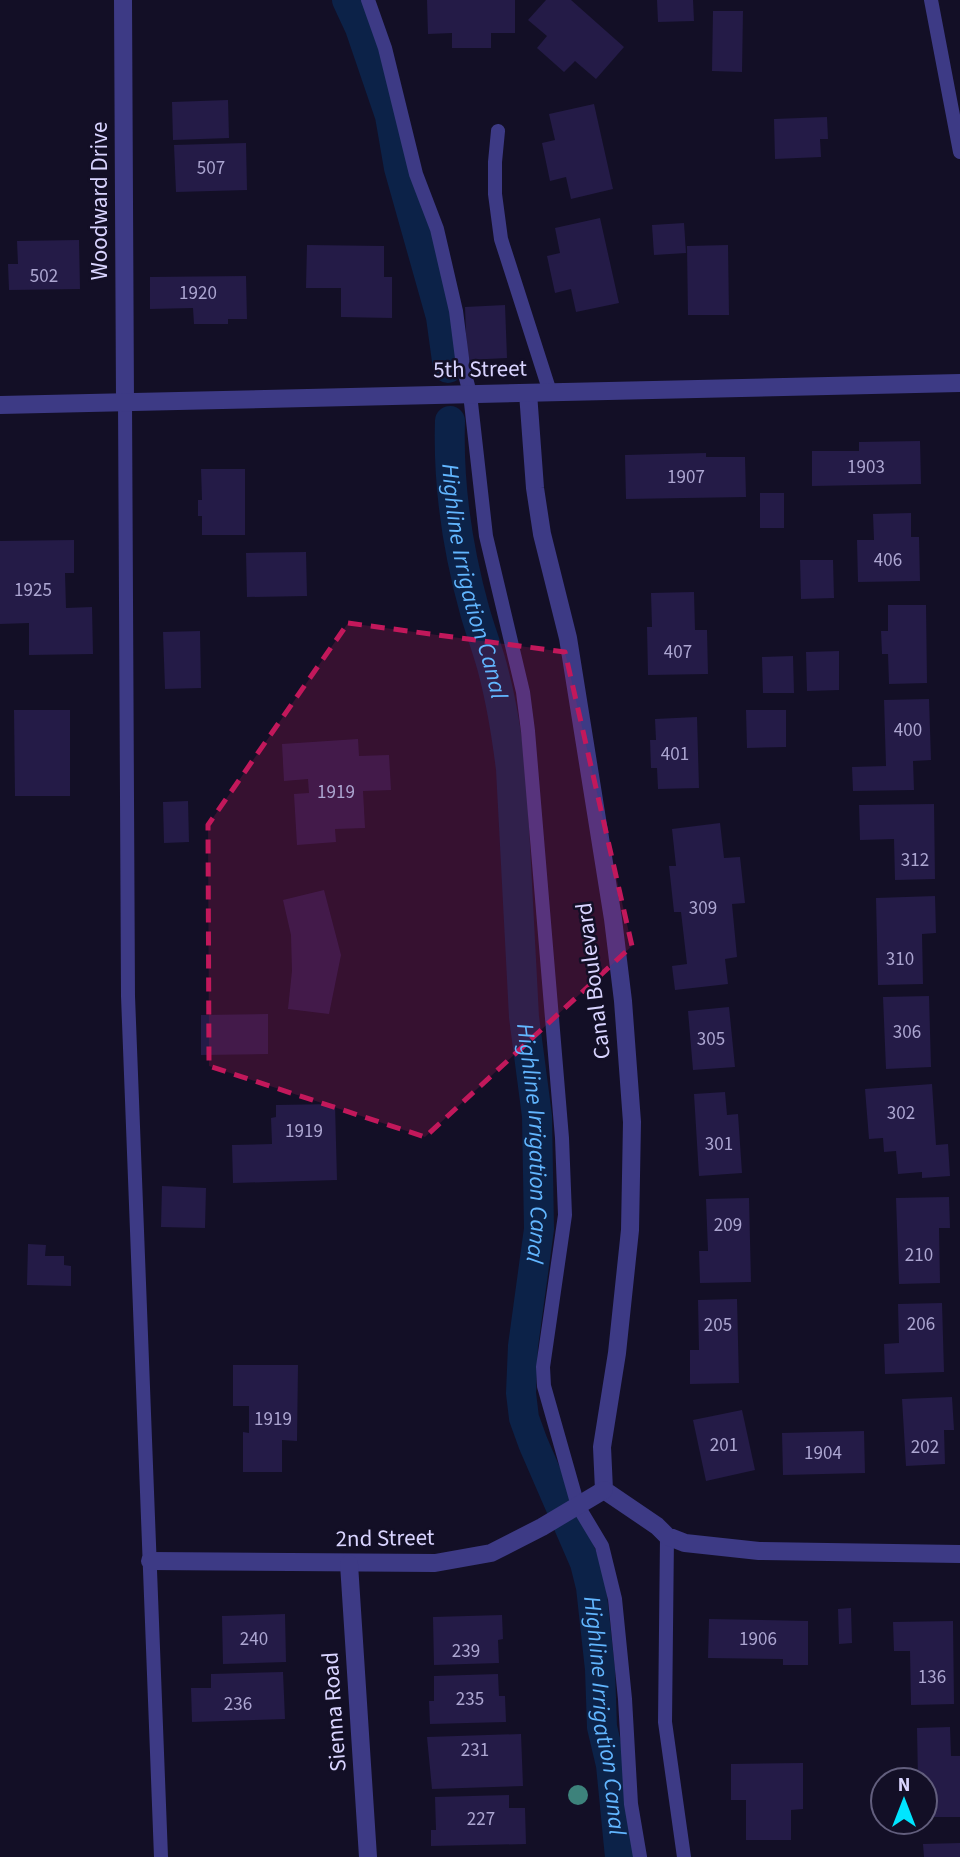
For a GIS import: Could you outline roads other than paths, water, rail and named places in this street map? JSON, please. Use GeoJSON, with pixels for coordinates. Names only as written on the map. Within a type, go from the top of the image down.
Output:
{"type":"FeatureCollection","features":[{"type":"Feature","properties":{"kind":"street","name":"Woodward Drive"},"geometry":{"type":"LineString","coordinates":[[123,0],[125,401]]}},
{"type":"Feature","properties":{"kind":"street","name":"5th Street"},"geometry":{"type":"LineString","coordinates":[[0,405],[960,383]]}},
{"type":"Feature","properties":{"kind":"street","name":"Canal Boulevard"},"geometry":{"type":"LineString","coordinates":[[528,393],[535,488],[542,534],[568,638],[613,919],[630,1095],[630,1230],[617,1353],[602,1447],[604,1490]]}},
{"type":"Feature","properties":{"kind":"street","name":"2nd Street"},"geometry":{"type":"LineString","coordinates":[[150,1561],[435,1563],[491,1553],[542,1527],[604,1490]]}},
{"type":"Feature","properties":{"kind":"street"},"geometry":{"type":"LineString","coordinates":[[604,1490],[657,1526],[667,1536],[685,1543],[759,1551],[960,1554]]}},
{"type":"Feature","properties":{"kind":"street","name":"Sienna Road"},"geometry":{"type":"LineString","coordinates":[[349,1564],[368,1857]]}},
{"type":"Feature","properties":{"kind":"lane"},"geometry":{"type":"LineString","coordinates":[[368,0],[385,48],[416,173],[437,229],[456,311],[470,394],[486,536],[523,692],[534,778],[539,882],[562,1138],[565,1215],[543,1367],[544,1386],[577,1506],[602,1546],[615,1599],[625,1699],[631,1804],[640,1857]]}},
{"type":"Feature","properties":{"kind":"lane"},"geometry":{"type":"LineString","coordinates":[[931,0],[960,152]]}},
{"type":"Feature","properties":{"kind":"lane"},"geometry":{"type":"LineString","coordinates":[[498,131],[495,194],[501,239],[550,392]]}},
{"type":"Feature","properties":{"kind":"lane"},"geometry":{"type":"LineString","coordinates":[[125,401],[128,996],[161,1857]]}},
{"type":"Feature","properties":{"kind":"lane"},"geometry":{"type":"LineString","coordinates":[[667,1536],[665,1722],[684,1857]]}},
{"type":"Feature","properties":{"kind":"waterway","name":"Highline Irrigation Canal"},"geometry":{"type":"LineString","coordinates":[[347,0],[360,28],[390,116],[399,168],[441,317],[448,368]]}},
{"type":"Feature","properties":{"kind":"waterway","name":"Highline Irrigation Canal"},"geometry":{"type":"LineString","coordinates":[[450,421],[451,469],[459,541],[475,612],[497,686],[511,769],[524,1017],[537,1116],[539,1229],[523,1346],[521,1393],[524,1418],[533,1443],[585,1563],[591,1587],[600,1669],[602,1727],[611,1765],[620,1857]]}}]}
